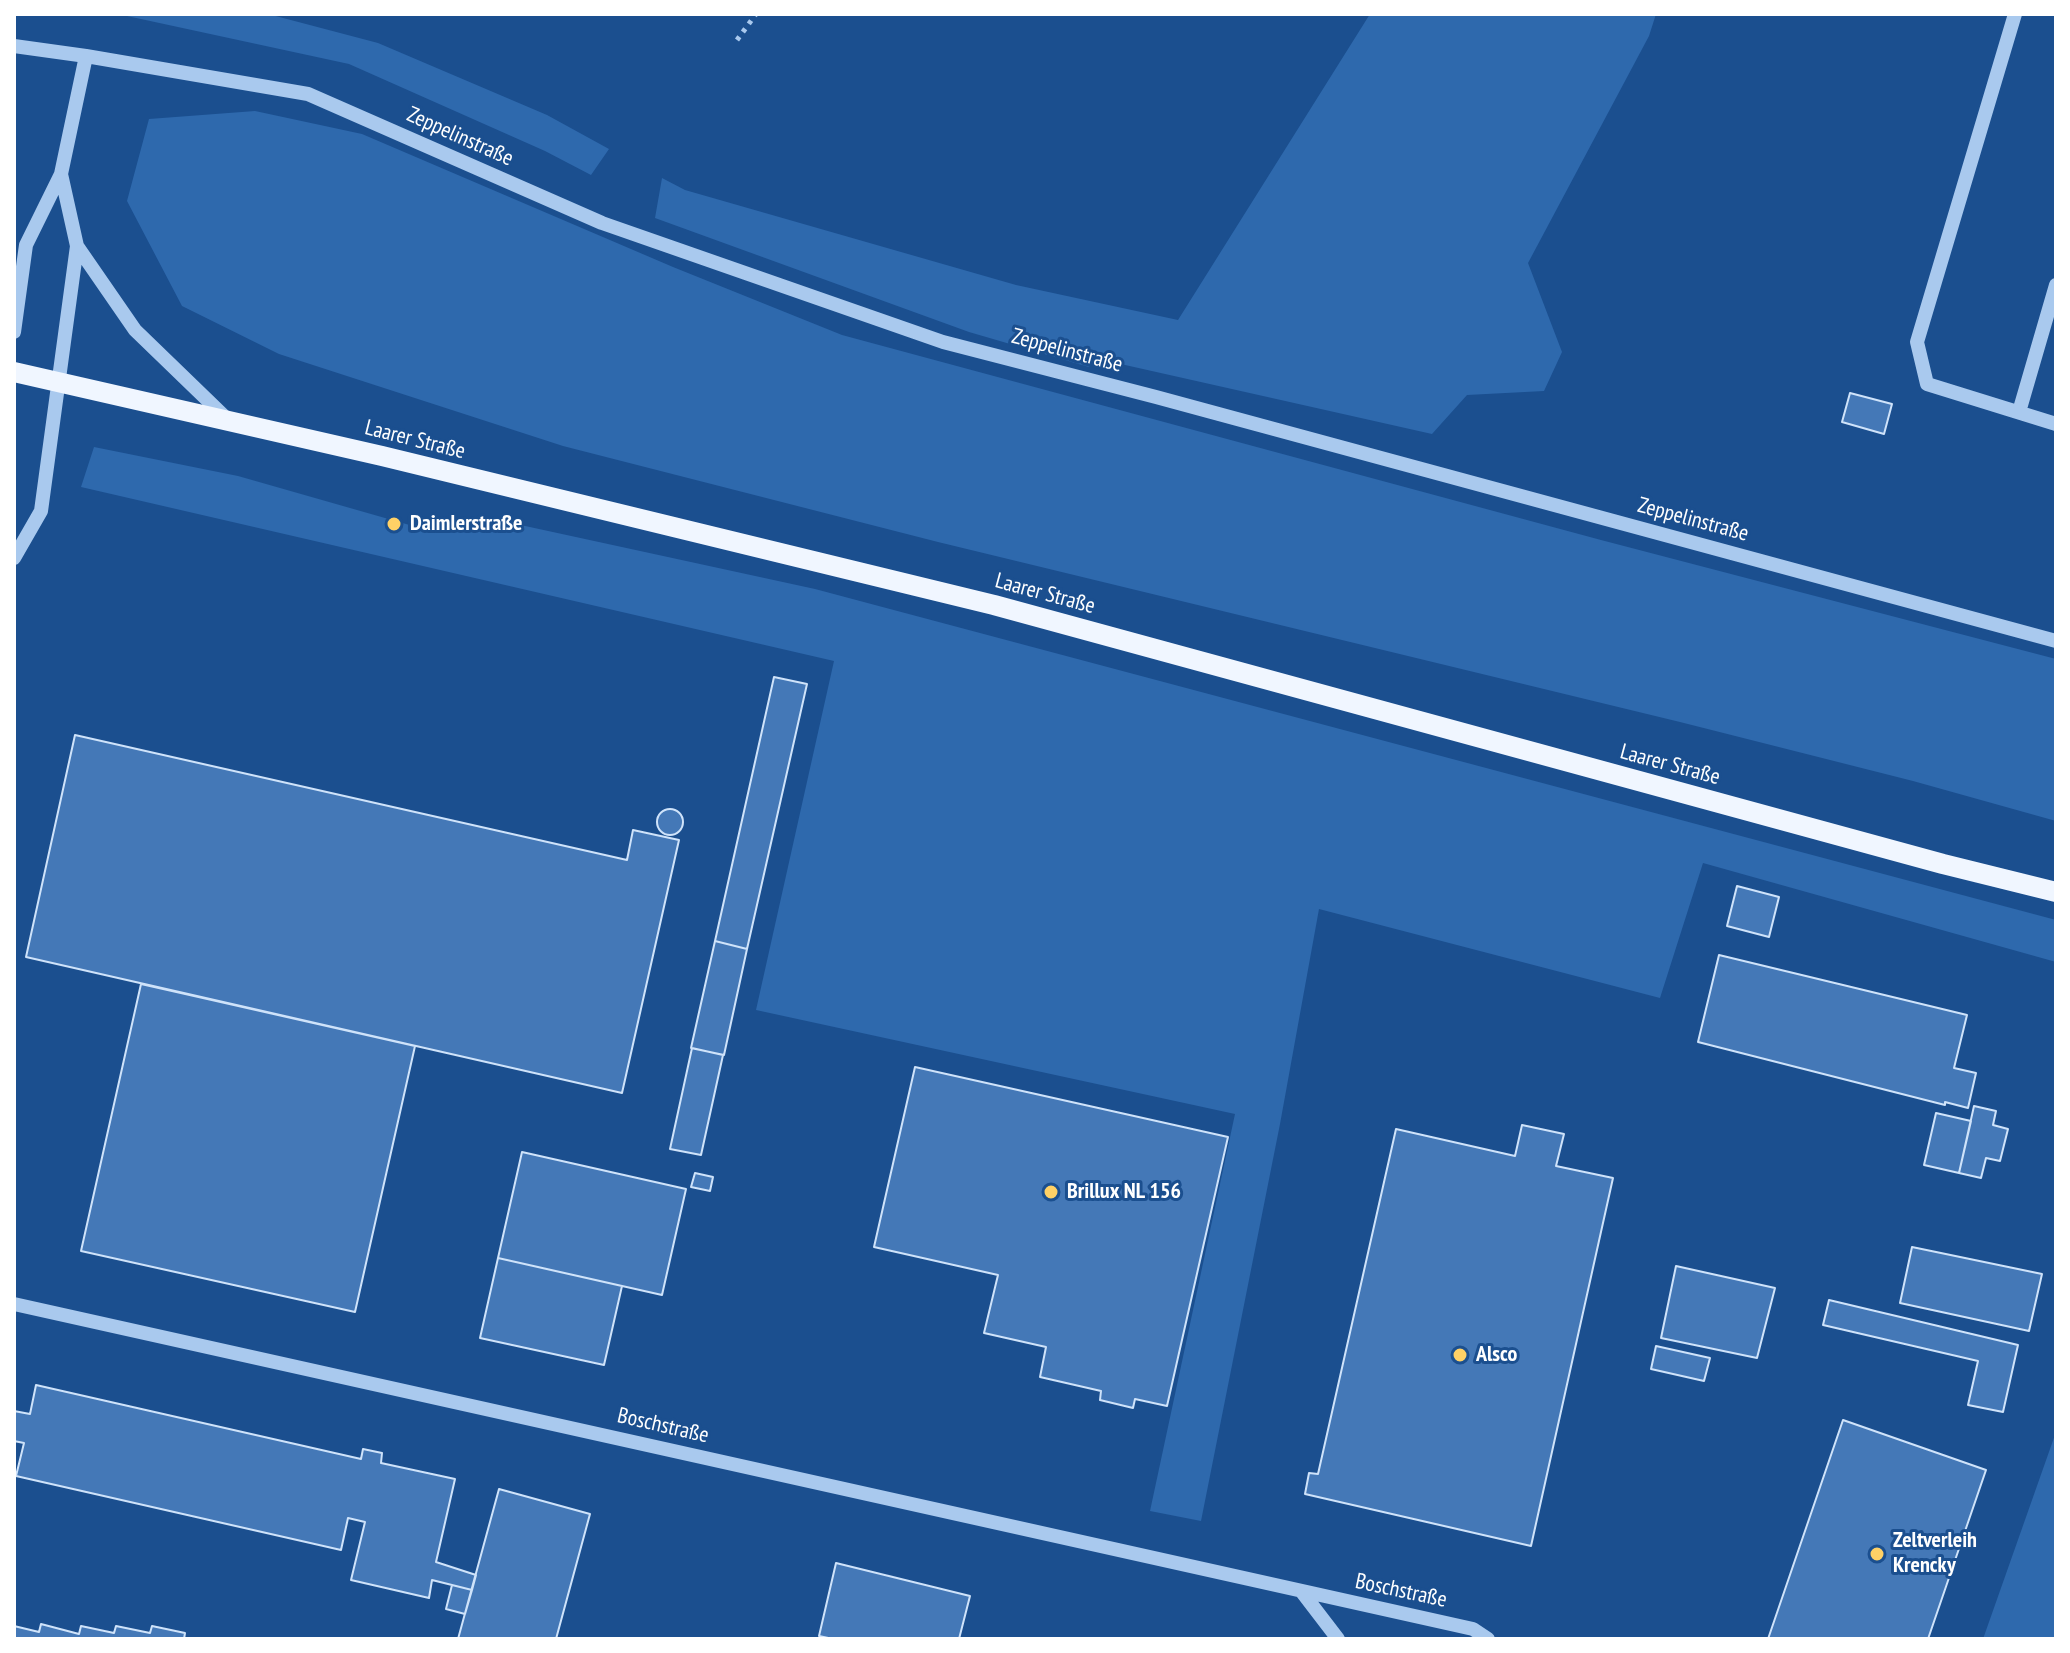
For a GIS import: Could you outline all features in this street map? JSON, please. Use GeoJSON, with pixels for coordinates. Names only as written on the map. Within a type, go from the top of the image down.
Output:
{"type":"FeatureCollection","features":[{"type":"Feature","properties":{"kind":"main road","name":"Laarer Straße"},"geometry":{"type":"LineString","coordinates":[[14,372],[228,420],[994,605],[1943,864],[2056,892]]}},
{"type":"Feature","properties":{"kind":"street"},"geometry":{"type":"LineString","coordinates":[[2015,14],[1917,342],[1927,384],[2056,424]]}},
{"type":"Feature","properties":{"kind":"street","name":"Zeppelinstraße"},"geometry":{"type":"LineString","coordinates":[[14,46],[308,94],[602,223],[943,342],[2056,641]]}},
{"type":"Feature","properties":{"kind":"street"},"geometry":{"type":"LineString","coordinates":[[14,332],[26,245],[61,174],[86,56]]}},
{"type":"Feature","properties":{"kind":"street"},"geometry":{"type":"LineString","coordinates":[[14,558],[41,511],[77,246],[61,174]]}},
{"type":"Feature","properties":{"kind":"street"},"geometry":{"type":"LineString","coordinates":[[77,246],[135,330],[228,420]]}},
{"type":"Feature","properties":{"kind":"street"},"geometry":{"type":"LineString","coordinates":[[2019,412],[2056,285]]}},
{"type":"Feature","properties":{"kind":"street","name":"Boschstraße"},"geometry":{"type":"LineString","coordinates":[[14,1304],[1473,1629],[1488,1639]]}},
{"type":"Feature","properties":{"kind":"street"},"geometry":{"type":"LineString","coordinates":[[1302,1592],[1338,1639]]}},
{"type":"Feature","properties":{"kind":"path"},"geometry":{"type":"LineString","coordinates":[[737,40],[756,14]]}},
{"type":"Feature","properties":{"kind":"shaded area"},"geometry":{"type":"Polygon","coordinates":[[[102,14],[268,14],[378,43],[547,115],[609,149],[591,175],[545,151],[349,64],[127,16],[102,14]]]}},
{"type":"Feature","properties":{"kind":"shaded area"},"geometry":{"type":"Polygon","coordinates":[[[1370,14],[1656,14],[1649,36],[1528,263],[1562,352],[1544,391],[1467,395],[1432,434],[1094,358],[1089,367],[969,332],[655,218],[662,178],[685,190],[1016,285],[1178,320],[1370,14]]]}},
{"type":"Feature","properties":{"kind":"shaded area"},"geometry":{"type":"Polygon","coordinates":[[[255,111],[362,134],[673,267],[842,335],[2056,659],[2056,821],[1680,722],[938,542],[563,446],[279,354],[182,306],[127,201],[149,119],[255,111]]]}},
{"type":"Feature","properties":{"kind":"shaded area"},"geometry":{"type":"Polygon","coordinates":[[[94,447],[238,476],[427,530],[516,524],[815,589],[2056,920],[2056,962],[1703,863],[1660,998],[1319,909],[1280,1124],[1201,1521],[1150,1511],[1235,1114],[756,1010],[834,661],[81,487],[94,447]]]}},
{"type":"Feature","properties":{"kind":"shaded area"},"geometry":{"type":"Polygon","coordinates":[[[2056,1432],[2056,1639],[1983,1639],[2056,1432]]]}},
{"type":"Feature","properties":{"kind":"building"},"geometry":{"type":"Polygon","coordinates":[[[1850,393],[1892,404],[1884,434],[1842,422],[1850,393]]]}},
{"type":"Feature","properties":{"kind":"building"},"geometry":{"type":"Polygon","coordinates":[[[774,677],[807,684],[747,949],[715,941],[774,677]]]}},
{"type":"Feature","properties":{"kind":"building"},"geometry":{"type":"Polygon","coordinates":[[[75,735],[627,860],[633,830],[679,840],[622,1093],[26,957],[75,735]]]}},
{"type":"Feature","properties":{"kind":"building"},"geometry":{"type":"Polygon","coordinates":[[[670,809],[679,813],[683,822],[679,831],[670,835],[661,831],[657,822],[661,813],[670,809]]]}},
{"type":"Feature","properties":{"kind":"building"},"geometry":{"type":"Polygon","coordinates":[[[1737,886],[1779,897],[1769,937],[1727,926],[1737,886]]]}},
{"type":"Feature","properties":{"kind":"building"},"geometry":{"type":"Polygon","coordinates":[[[715,941],[747,949],[724,1055],[691,1048],[715,941]]]}},
{"type":"Feature","properties":{"kind":"building"},"geometry":{"type":"Polygon","coordinates":[[[1719,955],[1967,1015],[1954,1068],[1976,1073],[1968,1108],[1945,1102],[1945,1105],[1698,1042],[1719,955]]]}},
{"type":"Feature","properties":{"kind":"building"},"geometry":{"type":"Polygon","coordinates":[[[141,984],[415,1046],[355,1312],[81,1251],[141,984]]]}},
{"type":"Feature","properties":{"kind":"building"},"geometry":{"type":"Polygon","coordinates":[[[692,1048],[723,1055],[701,1155],[670,1149],[692,1048]]]}},
{"type":"Feature","properties":{"kind":"building","name":"Brillux NL 156"},"geometry":{"type":"Polygon","coordinates":[[[915,1067],[1228,1137],[1167,1406],[1135,1399],[1133,1408],[1100,1400],[1101,1391],[1040,1377],[1046,1347],[984,1333],[998,1275],[874,1247],[915,1067]]]}},
{"type":"Feature","properties":{"kind":"building"},"geometry":{"type":"Polygon","coordinates":[[[1974,1106],[1996,1111],[1993,1125],[2008,1129],[2000,1161],[1986,1158],[1981,1178],[1959,1173],[1974,1106]]]}},
{"type":"Feature","properties":{"kind":"building"},"geometry":{"type":"Polygon","coordinates":[[[1936,1113],[1971,1121],[1959,1173],[1924,1165],[1936,1113]]]}},
{"type":"Feature","properties":{"kind":"building","name":"Alsco"},"geometry":{"type":"Polygon","coordinates":[[[1522,1125],[1564,1134],[1556,1166],[1613,1178],[1531,1546],[1305,1494],[1309,1473],[1318,1474],[1396,1129],[1515,1156],[1522,1125]]]}},
{"type":"Feature","properties":{"kind":"building"},"geometry":{"type":"Polygon","coordinates":[[[522,1152],[686,1189],[662,1295],[498,1258],[522,1152]]]}},
{"type":"Feature","properties":{"kind":"building"},"geometry":{"type":"Polygon","coordinates":[[[695,1173],[713,1177],[710,1191],[691,1187],[695,1173]]]}},
{"type":"Feature","properties":{"kind":"building"},"geometry":{"type":"Polygon","coordinates":[[[1912,1247],[2042,1274],[2029,1331],[1900,1303],[1912,1247]]]}},
{"type":"Feature","properties":{"kind":"building"},"geometry":{"type":"Polygon","coordinates":[[[498,1258],[622,1286],[604,1365],[480,1338],[498,1258]]]}},
{"type":"Feature","properties":{"kind":"building"},"geometry":{"type":"Polygon","coordinates":[[[1676,1266],[1775,1288],[1757,1358],[1661,1338],[1676,1266]]]}},
{"type":"Feature","properties":{"kind":"building"},"geometry":{"type":"Polygon","coordinates":[[[1829,1300],[2018,1345],[2003,1412],[1968,1405],[1978,1361],[1823,1325],[1829,1300]]]}},
{"type":"Feature","properties":{"kind":"building"},"geometry":{"type":"Polygon","coordinates":[[[1656,1346],[1710,1358],[1704,1381],[1651,1369],[1656,1346]]]}},
{"type":"Feature","properties":{"kind":"building"},"geometry":{"type":"Polygon","coordinates":[[[36,1385],[361,1459],[363,1449],[382,1453],[381,1463],[455,1479],[436,1562],[476,1575],[472,1590],[432,1580],[429,1598],[351,1580],[365,1522],[348,1518],[341,1550],[16,1476],[24,1443],[14,1441],[14,1411],[30,1414],[36,1385]]]}},
{"type":"Feature","properties":{"kind":"building","name":"Zeltverleih Krencky"},"geometry":{"type":"Polygon","coordinates":[[[1843,1420],[1986,1470],[1928,1639],[1768,1639],[1843,1420]]]}},
{"type":"Feature","properties":{"kind":"building"},"geometry":{"type":"Polygon","coordinates":[[[499,1489],[590,1514],[556,1639],[458,1639],[499,1489]]]}},
{"type":"Feature","properties":{"kind":"building"},"geometry":{"type":"Polygon","coordinates":[[[836,1563],[970,1596],[959,1639],[833,1639],[819,1636],[836,1563]]]}},
{"type":"Feature","properties":{"kind":"building"},"geometry":{"type":"Polygon","coordinates":[[[452,1585],[472,1590],[465,1614],[446,1609],[452,1585]]]}},
{"type":"Feature","properties":{"kind":"building"},"geometry":{"type":"Polygon","coordinates":[[[41,1624],[79,1634],[81,1626],[114,1633],[116,1626],[150,1633],[152,1626],[185,1633],[184,1639],[14,1639],[14,1626],[39,1632],[41,1624]]]}},
{"type":"Feature","properties":{"kind":"place","name":"Daimlerstraße"},"geometry":{"type":"Point","coordinates":[394,524]}},
{"type":"Feature","properties":{"kind":"place","name":"Brillux NL 156"},"geometry":{"type":"Point","coordinates":[1051,1192]}},
{"type":"Feature","properties":{"kind":"place","name":"Alsco"},"geometry":{"type":"Point","coordinates":[1460,1355]}},
{"type":"Feature","properties":{"kind":"place","name":"Zeltverleih Krencky"},"geometry":{"type":"Point","coordinates":[1877,1554]}}]}
